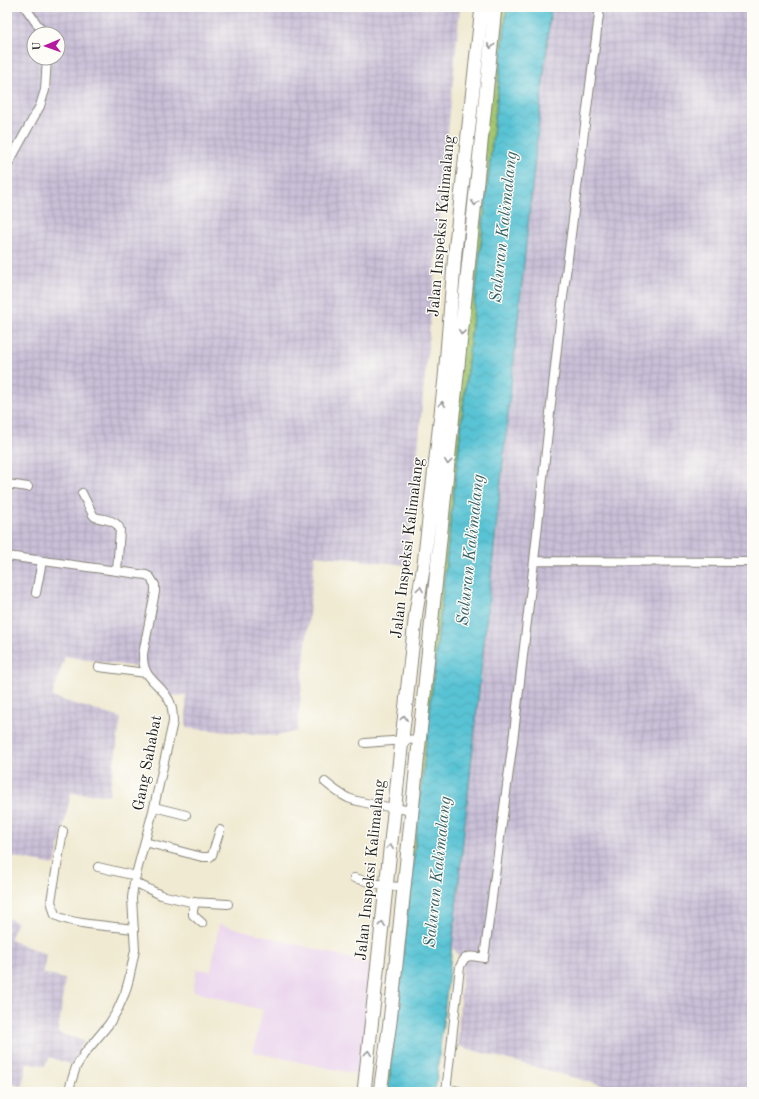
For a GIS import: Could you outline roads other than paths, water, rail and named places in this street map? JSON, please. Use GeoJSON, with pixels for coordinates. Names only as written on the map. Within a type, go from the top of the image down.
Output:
{"type":"FeatureCollection","features":[{"type":"Feature","properties":{"kind":"main road","name":"Jalan Inspeksi Kalimalang"},"geometry":{"type":"LineString","coordinates":[[364,1092],[416,612],[424,564],[445,378],[455,252],[482,7]]}},
{"type":"Feature","properties":{"kind":"main road","name":"Jalan Inspeksi Kalimalang"},"geometry":{"type":"LineString","coordinates":[[380,1092],[390,1022],[420,739],[495,7]]}},
{"type":"Feature","properties":{"kind":"main road"},"geometry":{"type":"LineString","coordinates":[[463,172],[478,174]]}},
{"type":"Feature","properties":{"kind":"main road"},"geometry":{"type":"LineString","coordinates":[[455,252],[470,254]]}},
{"type":"Feature","properties":{"kind":"street"},"geometry":{"type":"LineString","coordinates":[[25,7],[38,26]]}},
{"type":"Feature","properties":{"kind":"street"},"geometry":{"type":"LineString","coordinates":[[462,1092],[446,1090],[460,967],[462,961],[466,957],[471,956],[484,958],[514,733],[560,321],[600,7]]}},
{"type":"Feature","properties":{"kind":"street"},"geometry":{"type":"LineString","coordinates":[[7,166],[40,106],[45,90],[46,66]]}},
{"type":"Feature","properties":{"kind":"street"},"geometry":{"type":"LineString","coordinates":[[7,484],[28,487]]}},
{"type":"Feature","properties":{"kind":"street"},"geometry":{"type":"LineString","coordinates":[[82,493],[93,515],[98,518],[115,522],[119,525],[120,530],[117,571]]}},
{"type":"Feature","properties":{"kind":"street"},"geometry":{"type":"LineString","coordinates":[[7,556],[146,575],[150,577],[155,585],[155,592],[143,654],[143,662],[146,673],[99,667]]}},
{"type":"Feature","properties":{"kind":"street"},"geometry":{"type":"LineString","coordinates":[[36,592],[42,561]]}},
{"type":"Feature","properties":{"kind":"street"},"geometry":{"type":"LineString","coordinates":[[534,561],[752,562]]}},
{"type":"Feature","properties":{"kind":"street","name":"Gang Sahabat"},"geometry":{"type":"LineString","coordinates":[[68,1092],[76,1067],[84,1054],[109,1024],[117,1011],[125,993],[132,967],[135,950],[132,898],[135,879],[154,807],[173,722],[169,699],[146,673]]}},
{"type":"Feature","properties":{"kind":"street"},"geometry":{"type":"LineString","coordinates":[[365,743],[402,739],[420,739]]}},
{"type":"Feature","properties":{"kind":"street"},"geometry":{"type":"LineString","coordinates":[[325,782],[348,798],[412,811]]}},
{"type":"Feature","properties":{"kind":"street"},"geometry":{"type":"LineString","coordinates":[[154,807],[186,815]]}},
{"type":"Feature","properties":{"kind":"street"},"geometry":{"type":"LineString","coordinates":[[145,842],[202,857],[210,857],[220,830]]}},
{"type":"Feature","properties":{"kind":"street"},"geometry":{"type":"LineString","coordinates":[[63,831],[51,901],[55,915],[62,919],[73,921],[134,929]]}},
{"type":"Feature","properties":{"kind":"street"},"geometry":{"type":"LineString","coordinates":[[98,867],[135,879],[161,895],[195,902],[228,904]]}},
{"type":"Feature","properties":{"kind":"street"},"geometry":{"type":"LineString","coordinates":[[354,878],[386,886],[404,887]]}},
{"type":"Feature","properties":{"kind":"street"},"geometry":{"type":"LineString","coordinates":[[195,902],[193,910],[194,915],[202,923]]}},
{"type":"Feature","properties":{"kind":"water","name":"Saluran Kalimalang"},"geometry":{"type":"Polygon","coordinates":[[[507,7],[551,7],[452,946],[435,1092],[388,1092],[507,7]]]}}]}
